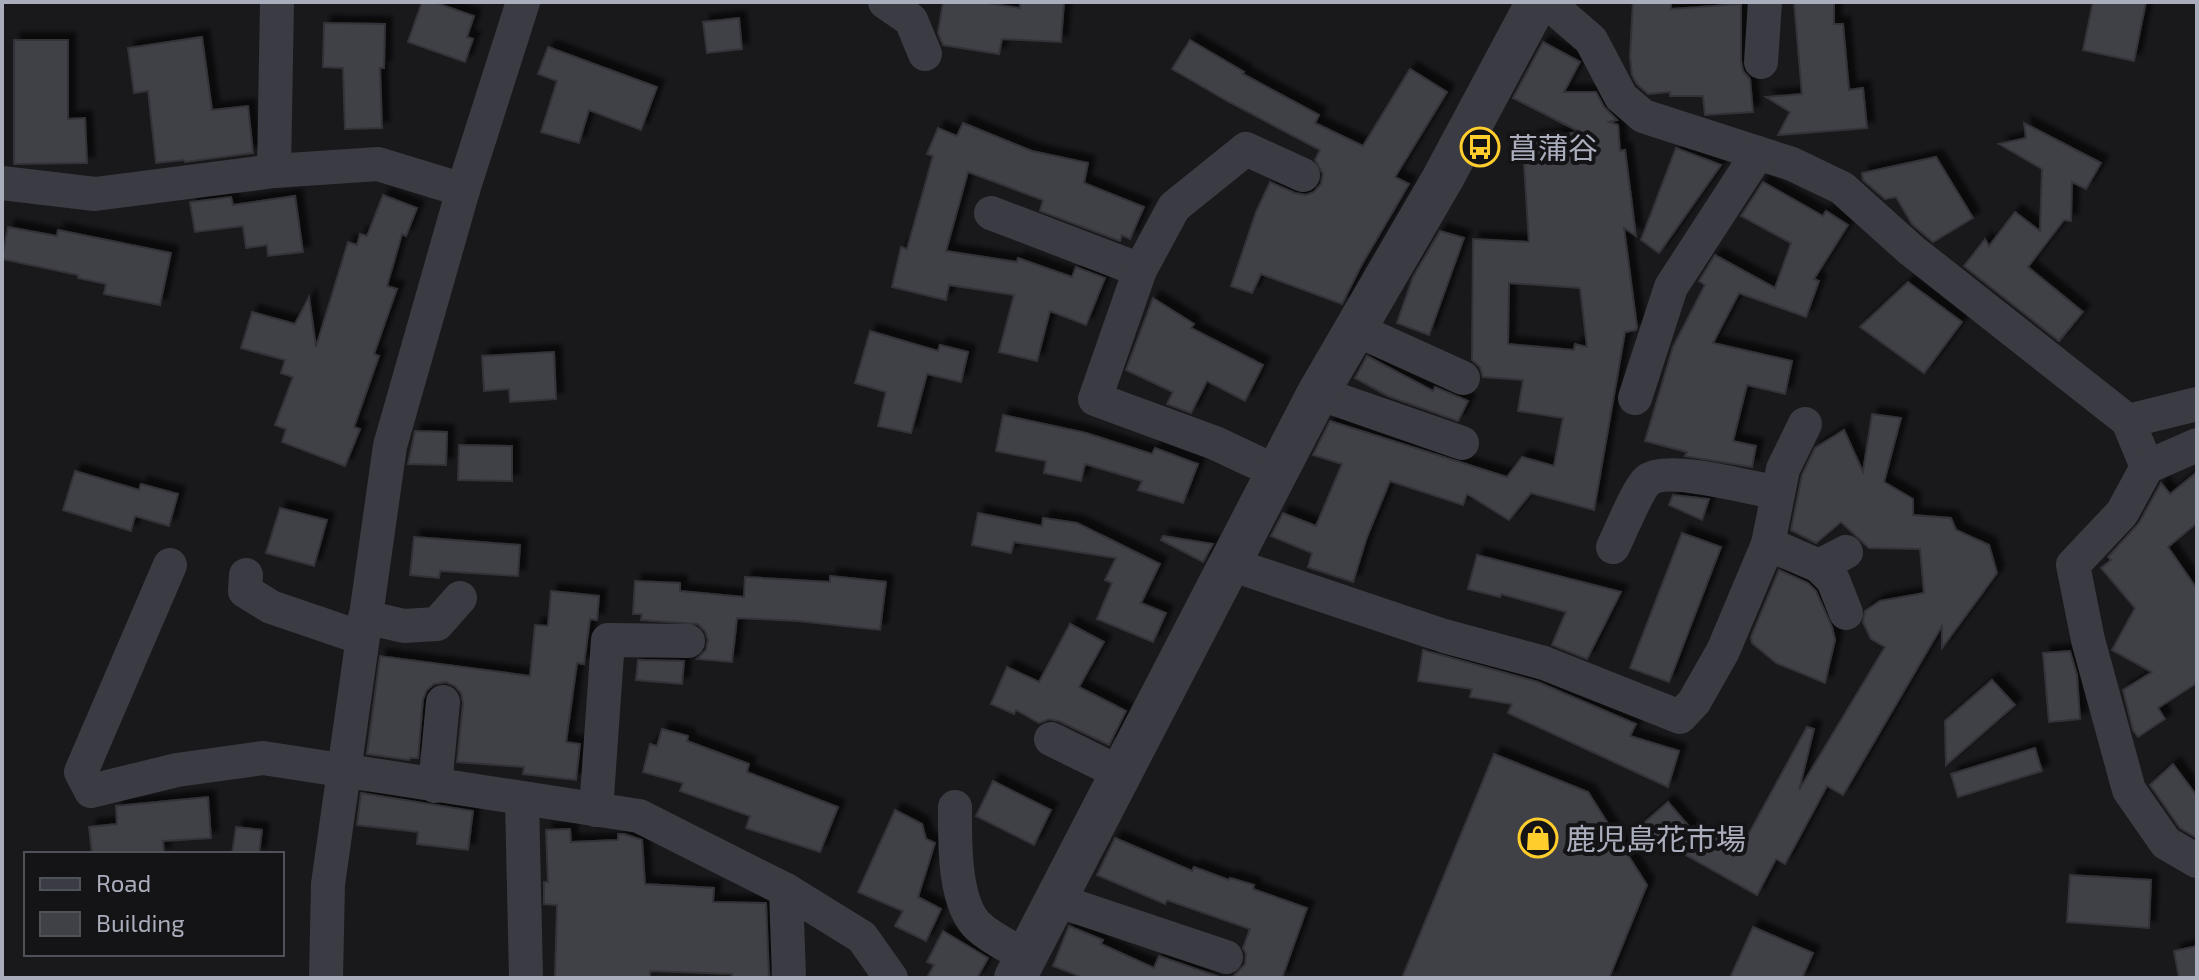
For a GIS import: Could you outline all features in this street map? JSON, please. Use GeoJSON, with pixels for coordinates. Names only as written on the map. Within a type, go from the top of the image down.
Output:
{"type":"FeatureCollection","features":[{"type":"Feature","properties":{"kind":"street"},"geometry":{"type":"LineString","coordinates":[[274,171],[277,2]]}},
{"type":"Feature","properties":{"kind":"street"},"geometry":{"type":"LineString","coordinates":[[326,978],[328,884],[390,446],[463,190],[523,2]]}},
{"type":"Feature","properties":{"kind":"street"},"geometry":{"type":"LineString","coordinates":[[885,2],[911,20],[925,54]]}},
{"type":"Feature","properties":{"kind":"street"},"geometry":{"type":"LineString","coordinates":[[955,807],[955,856],[960,891],[976,925],[1019,972],[1318,393],[1443,178],[1537,2]]}},
{"type":"Feature","properties":{"kind":"street"},"geometry":{"type":"LineString","coordinates":[[1547,2],[1591,40],[1621,97],[1643,116],[1792,164],[1842,188],[1911,250],[2128,421],[2147,467]]}},
{"type":"Feature","properties":{"kind":"street"},"geometry":{"type":"LineString","coordinates":[[1761,62],[1765,2]]}},
{"type":"Feature","properties":{"kind":"street"},"geometry":{"type":"LineString","coordinates":[[1277,472],[1215,443],[1095,399],[1140,270],[1174,207],[1246,149],[1303,175]]}},
{"type":"Feature","properties":{"kind":"street"},"geometry":{"type":"LineString","coordinates":[[1635,398],[1671,287],[1758,153]]}},
{"type":"Feature","properties":{"kind":"street"},"geometry":{"type":"LineString","coordinates":[[2,183],[95,194],[274,171],[378,164],[463,190]]}},
{"type":"Feature","properties":{"kind":"street"},"geometry":{"type":"LineString","coordinates":[[991,213],[1140,270]]}},
{"type":"Feature","properties":{"kind":"street"},"geometry":{"type":"LineString","coordinates":[[1355,329],[1463,378]]}},
{"type":"Feature","properties":{"kind":"street"},"geometry":{"type":"LineString","coordinates":[[1318,393],[1462,443]]}},
{"type":"Feature","properties":{"kind":"street"},"geometry":{"type":"LineString","coordinates":[[2128,421],[2197,404]]}},
{"type":"Feature","properties":{"kind":"street"},"geometry":{"type":"LineString","coordinates":[[1230,564],[1444,636],[1544,663],[1680,717],[1694,702],[1723,651],[1768,544],[1783,469],[1805,424]]}},
{"type":"Feature","properties":{"kind":"street"},"geometry":{"type":"LineString","coordinates":[[2197,445],[2147,467],[2122,513],[2073,565],[2088,640],[2129,790],[2166,843],[2197,861]]}},
{"type":"Feature","properties":{"kind":"street"},"geometry":{"type":"LineString","coordinates":[[1613,547],[1645,482],[1658,475],[1695,476],[1778,493]]}},
{"type":"Feature","properties":{"kind":"street"},"geometry":{"type":"LineString","coordinates":[[1768,544],[1832,559],[1833,580],[1846,613]]}},
{"type":"Feature","properties":{"kind":"street"},"geometry":{"type":"LineString","coordinates":[[170,565],[81,772],[91,791],[177,770],[263,758],[639,816],[786,890],[862,937],[891,978]]}},
{"type":"Feature","properties":{"kind":"street"},"geometry":{"type":"LineString","coordinates":[[246,575],[245,591],[271,607],[364,628],[437,624],[460,598]]}},
{"type":"Feature","properties":{"kind":"street"},"geometry":{"type":"LineString","coordinates":[[596,810],[608,640],[688,641]]}},
{"type":"Feature","properties":{"kind":"street"},"geometry":{"type":"LineString","coordinates":[[435,786],[443,702]]}},
{"type":"Feature","properties":{"kind":"street"},"geometry":{"type":"LineString","coordinates":[[1051,739],[1122,774]]}},
{"type":"Feature","properties":{"kind":"street"},"geometry":{"type":"LineString","coordinates":[[522,799],[526,978]]}},
{"type":"Feature","properties":{"kind":"street"},"geometry":{"type":"LineString","coordinates":[[786,890],[789,978]]}},
{"type":"Feature","properties":{"kind":"street"},"geometry":{"type":"LineString","coordinates":[[1056,900],[1226,957]]}},
{"type":"Feature","properties":{"kind":"building"},"geometry":{"type":"Polygon","coordinates":[[[422,2],[434,2],[474,16],[467,37],[473,39],[465,62],[408,42],[422,2]]]}},
{"type":"Feature","properties":{"kind":"building"},"geometry":{"type":"Polygon","coordinates":[[[943,2],[980,2],[1020,8],[1020,2],[1064,2],[1061,42],[1002,39],[999,54],[943,45],[938,33],[943,2]]]}},
{"type":"Feature","properties":{"kind":"building"},"geometry":{"type":"Polygon","coordinates":[[[1633,2],[1671,2],[1671,9],[1741,4],[1741,61],[1743,71],[1750,79],[1753,112],[1705,115],[1703,96],[1670,96],[1670,92],[1648,94],[1637,84],[1632,75],[1630,57],[1633,2]]]}},
{"type":"Feature","properties":{"kind":"building"},"geometry":{"type":"Polygon","coordinates":[[[1794,2],[1834,2],[1834,24],[1843,24],[1849,90],[1863,88],[1867,128],[1778,135],[1790,112],[1766,97],[1802,94],[1794,2]]]}},
{"type":"Feature","properties":{"kind":"building"},"geometry":{"type":"Polygon","coordinates":[[[2093,2],[2146,2],[2134,61],[2083,50],[2093,2]]]}},
{"type":"Feature","properties":{"kind":"building"},"geometry":{"type":"Polygon","coordinates":[[[739,18],[742,49],[707,53],[703,22],[739,18]]]}},
{"type":"Feature","properties":{"kind":"building"},"geometry":{"type":"Polygon","coordinates":[[[324,23],[385,24],[384,68],[380,68],[382,128],[345,129],[343,68],[323,67],[324,23]]]}},
{"type":"Feature","properties":{"kind":"building"},"geometry":{"type":"Polygon","coordinates":[[[202,37],[212,110],[248,106],[253,153],[156,163],[148,91],[134,93],[128,48],[202,37]]]}},
{"type":"Feature","properties":{"kind":"building"},"geometry":{"type":"Polygon","coordinates":[[[14,40],[68,40],[68,119],[85,118],[87,163],[14,164],[14,40]]]}},
{"type":"Feature","properties":{"kind":"building"},"geometry":{"type":"Polygon","coordinates":[[[1190,40],[1243,74],[1319,115],[1315,123],[1363,146],[1410,69],[1447,92],[1395,177],[1409,184],[1342,304],[1261,274],[1252,293],[1231,286],[1256,212],[1270,182],[1295,193],[1306,195],[1314,192],[1321,184],[1323,174],[1315,160],[1320,150],[1172,69],[1190,40]]]}},
{"type":"Feature","properties":{"kind":"building"},"geometry":{"type":"Polygon","coordinates":[[[1543,42],[1580,62],[1564,92],[1596,92],[1604,107],[1617,120],[1609,122],[1618,125],[1620,151],[1625,150],[1636,236],[1624,228],[1637,327],[1625,332],[1594,510],[1531,493],[1509,520],[1467,494],[1463,505],[1390,481],[1353,582],[1308,567],[1312,553],[1271,536],[1283,513],[1316,526],[1342,464],[1313,455],[1330,421],[1507,477],[1522,457],[1554,466],[1563,418],[1518,411],[1523,380],[1483,377],[1480,367],[1472,360],[1473,239],[1529,242],[1524,164],[1533,163],[1530,138],[1580,132],[1513,98],[1543,42]],[[1509,283],[1508,344],[1574,350],[1575,344],[1587,347],[1580,288],[1509,283]]]}},
{"type":"Feature","properties":{"kind":"building"},"geometry":{"type":"Polygon","coordinates":[[[548,47],[657,87],[641,130],[589,110],[579,143],[541,132],[557,81],[538,74],[548,47]]]}},
{"type":"Feature","properties":{"kind":"building"},"geometry":{"type":"Polygon","coordinates":[[[963,123],[1032,151],[1088,163],[1084,183],[1144,207],[1130,239],[1122,235],[1120,241],[1040,211],[1043,200],[968,172],[946,251],[1017,262],[1018,258],[1072,277],[1076,267],[1105,278],[1086,325],[1050,311],[1037,361],[999,352],[1014,295],[949,285],[946,300],[892,287],[901,247],[907,249],[933,156],[927,154],[938,128],[957,136],[963,123]]]}},
{"type":"Feature","properties":{"kind":"building"},"geometry":{"type":"Polygon","coordinates":[[[2024,123],[2101,163],[2086,189],[2072,182],[2071,221],[2064,220],[2028,267],[2083,312],[2059,341],[1964,266],[1985,239],[1989,246],[2015,212],[2040,231],[2042,169],[1999,144],[2026,138],[2024,123]]]}},
{"type":"Feature","properties":{"kind":"building"},"geometry":{"type":"Polygon","coordinates":[[[1676,148],[1721,165],[1659,253],[1641,240],[1676,148]]]}},
{"type":"Feature","properties":{"kind":"building"},"geometry":{"type":"Polygon","coordinates":[[[1936,157],[1973,218],[1933,242],[1912,224],[1896,197],[1885,199],[1863,180],[1862,173],[1936,157]]]}},
{"type":"Feature","properties":{"kind":"building"},"geometry":{"type":"Polygon","coordinates":[[[1763,182],[1823,216],[1826,211],[1848,225],[1814,279],[1819,281],[1806,317],[1739,293],[1713,343],[1792,361],[1785,394],[1747,385],[1733,441],[1756,446],[1752,467],[1685,456],[1687,452],[1645,441],[1673,347],[1705,285],[1699,281],[1715,255],[1775,288],[1791,243],[1741,216],[1763,182]]]}},
{"type":"Feature","properties":{"kind":"building"},"geometry":{"type":"Polygon","coordinates":[[[383,195],[417,208],[406,236],[402,234],[387,286],[397,289],[374,354],[379,356],[354,427],[360,429],[345,466],[282,442],[286,429],[275,425],[293,377],[281,373],[285,360],[241,348],[252,312],[295,324],[309,297],[316,347],[348,242],[357,245],[360,234],[367,236],[383,195]]]}},
{"type":"Feature","properties":{"kind":"building"},"geometry":{"type":"Polygon","coordinates":[[[295,196],[303,252],[268,256],[267,245],[246,248],[243,226],[195,232],[190,202],[231,197],[233,205],[295,196]]]}},
{"type":"Feature","properties":{"kind":"building"},"geometry":{"type":"Polygon","coordinates":[[[8,227],[57,236],[58,230],[171,253],[160,305],[104,294],[106,284],[78,278],[78,275],[2,259],[8,227]]]}},
{"type":"Feature","properties":{"kind":"building"},"geometry":{"type":"Polygon","coordinates":[[[1440,231],[1464,238],[1429,335],[1397,323],[1413,277],[1440,231]]]}},
{"type":"Feature","properties":{"kind":"building"},"geometry":{"type":"Polygon","coordinates":[[[1908,282],[1962,322],[1924,373],[1860,327],[1908,282]]]}},
{"type":"Feature","properties":{"kind":"building"},"geometry":{"type":"Polygon","coordinates":[[[1153,298],[1194,324],[1191,328],[1263,365],[1245,401],[1207,381],[1191,413],[1167,404],[1173,392],[1126,370],[1153,298]]]}},
{"type":"Feature","properties":{"kind":"building"},"geometry":{"type":"Polygon","coordinates":[[[870,331],[938,351],[940,345],[968,352],[961,382],[927,374],[911,433],[878,426],[886,392],[855,383],[870,331]]]}},
{"type":"Feature","properties":{"kind":"building"},"geometry":{"type":"Polygon","coordinates":[[[554,352],[556,399],[510,402],[509,389],[484,391],[482,356],[554,352]]]}},
{"type":"Feature","properties":{"kind":"building"},"geometry":{"type":"Polygon","coordinates":[[[1367,356],[1433,391],[1435,387],[1468,401],[1458,421],[1388,396],[1355,378],[1367,356]]]}},
{"type":"Feature","properties":{"kind":"building"},"geometry":{"type":"Polygon","coordinates":[[[1872,414],[1901,418],[1884,482],[1913,499],[1913,515],[1951,518],[1956,530],[1989,545],[1997,573],[1942,648],[1942,626],[1843,795],[1827,786],[1785,864],[1776,859],[1757,895],[1638,828],[1668,802],[1705,845],[1713,832],[1741,848],[1807,727],[1814,729],[1799,790],[1885,647],[1871,639],[1863,622],[1865,611],[1880,601],[1924,593],[1920,549],[1869,548],[1841,522],[1816,543],[1791,530],[1802,475],[1815,448],[1844,430],[1863,472],[1872,414]]]}},
{"type":"Feature","properties":{"kind":"building"},"geometry":{"type":"Polygon","coordinates":[[[1003,415],[1086,433],[1152,454],[1155,448],[1198,464],[1183,503],[1138,490],[1142,481],[1085,464],[1081,481],[1044,473],[1046,461],[996,451],[1003,415]]]}},
{"type":"Feature","properties":{"kind":"building"},"geometry":{"type":"Polygon","coordinates":[[[415,431],[447,432],[446,465],[408,464],[415,431]]]}},
{"type":"Feature","properties":{"kind":"building"},"geometry":{"type":"Polygon","coordinates":[[[459,445],[512,446],[512,481],[458,480],[459,445]]]}},
{"type":"Feature","properties":{"kind":"building"},"geometry":{"type":"Polygon","coordinates":[[[75,471],[139,490],[141,484],[178,494],[169,526],[135,516],[131,531],[63,510],[75,471]]]}},
{"type":"Feature","properties":{"kind":"building"},"geometry":{"type":"Polygon","coordinates":[[[2197,472],[2197,523],[2168,547],[2197,589],[2197,683],[2158,708],[2165,719],[2138,737],[2133,730],[2123,690],[2152,672],[2112,650],[2135,608],[2101,568],[2111,560],[2108,557],[2139,523],[2161,483],[2170,494],[2197,472]]]}},
{"type":"Feature","properties":{"kind":"building"},"geometry":{"type":"Polygon","coordinates":[[[1673,495],[1709,499],[1702,520],[1669,505],[1673,495]]]}},
{"type":"Feature","properties":{"kind":"building"},"geometry":{"type":"Polygon","coordinates":[[[280,508],[327,520],[314,566],[266,553],[280,508]]]}},
{"type":"Feature","properties":{"kind":"building"},"geometry":{"type":"Polygon","coordinates":[[[978,513],[1042,526],[1043,518],[1077,523],[1160,564],[1141,603],[1166,613],[1153,642],[1097,619],[1112,583],[1105,580],[1116,558],[1014,542],[1011,553],[972,545],[978,513]]]}},
{"type":"Feature","properties":{"kind":"building"},"geometry":{"type":"Polygon","coordinates":[[[1682,533],[1721,547],[1669,682],[1630,668],[1682,533]]]}},
{"type":"Feature","properties":{"kind":"building"},"geometry":{"type":"Polygon","coordinates":[[[1163,536],[1213,544],[1203,562],[1161,540],[1163,536]]]}},
{"type":"Feature","properties":{"kind":"building"},"geometry":{"type":"Polygon","coordinates":[[[414,537],[520,545],[518,576],[440,571],[439,578],[410,575],[414,537]]]}},
{"type":"Feature","properties":{"kind":"building"},"geometry":{"type":"Polygon","coordinates":[[[1477,555],[1621,592],[1587,659],[1552,645],[1566,612],[1501,594],[1500,597],[1468,589],[1477,555]]]}},
{"type":"Feature","properties":{"kind":"building"},"geometry":{"type":"Polygon","coordinates":[[[1779,570],[1808,583],[1816,591],[1832,627],[1835,640],[1825,683],[1776,663],[1752,643],[1751,637],[1779,570]]]}},
{"type":"Feature","properties":{"kind":"building"},"geometry":{"type":"Polygon","coordinates":[[[830,576],[886,582],[880,630],[737,618],[732,662],[697,659],[706,650],[708,640],[698,624],[641,620],[642,614],[633,614],[635,581],[680,583],[680,591],[744,597],[745,577],[830,582],[830,576]]]}},
{"type":"Feature","properties":{"kind":"building"},"geometry":{"type":"Polygon","coordinates":[[[551,591],[599,596],[597,620],[590,619],[584,664],[577,663],[566,742],[580,744],[576,780],[523,774],[524,767],[457,762],[463,703],[461,693],[446,682],[434,684],[423,699],[418,758],[409,760],[367,754],[380,656],[530,676],[535,625],[548,626],[551,591]]]}},
{"type":"Feature","properties":{"kind":"building"},"geometry":{"type":"Polygon","coordinates":[[[1070,624],[1104,642],[1079,687],[1126,711],[1109,745],[1059,721],[1049,719],[1039,723],[1016,710],[1014,714],[991,704],[1007,667],[1039,682],[1070,624]]]}},
{"type":"Feature","properties":{"kind":"building"},"geometry":{"type":"Polygon","coordinates":[[[1423,650],[1538,682],[1636,724],[1630,736],[1679,751],[1668,787],[1508,713],[1512,704],[1470,697],[1472,689],[1418,681],[1423,650]]]}},
{"type":"Feature","properties":{"kind":"building"},"geometry":{"type":"Polygon","coordinates":[[[2070,651],[2077,675],[2080,719],[2049,722],[2043,653],[2070,651]]]}},
{"type":"Feature","properties":{"kind":"building"},"geometry":{"type":"Polygon","coordinates":[[[638,660],[684,661],[682,684],[636,680],[638,660]]]}},
{"type":"Feature","properties":{"kind":"building"},"geometry":{"type":"Polygon","coordinates":[[[1992,680],[2015,705],[1946,765],[1945,721],[1992,680]]]}},
{"type":"Feature","properties":{"kind":"building"},"geometry":{"type":"Polygon","coordinates":[[[662,729],[688,736],[687,741],[749,764],[747,772],[838,807],[820,852],[746,828],[750,816],[680,791],[683,783],[643,772],[650,744],[657,746],[662,729]]]}},
{"type":"Feature","properties":{"kind":"building"},"geometry":{"type":"Polygon","coordinates":[[[2035,748],[2042,771],[1958,797],[1951,774],[2035,748]]]}},
{"type":"Feature","properties":{"kind":"building","name":"鹿児島花市場"},"geometry":{"type":"Polygon","coordinates":[[[1494,754],[1588,792],[1647,885],[1609,978],[1402,978],[1494,754]]]}},
{"type":"Feature","properties":{"kind":"building"},"geometry":{"type":"Polygon","coordinates":[[[2173,764],[2197,796],[2197,838],[2180,828],[2150,785],[2173,764]]]}},
{"type":"Feature","properties":{"kind":"building"},"geometry":{"type":"Polygon","coordinates":[[[993,781],[1051,810],[1034,845],[976,816],[993,781]]]}},
{"type":"Feature","properties":{"kind":"building"},"geometry":{"type":"Polygon","coordinates":[[[361,793],[473,811],[468,850],[417,844],[418,832],[357,825],[361,793]]]}},
{"type":"Feature","properties":{"kind":"building"},"geometry":{"type":"Polygon","coordinates":[[[208,797],[211,838],[163,841],[164,852],[92,852],[89,827],[117,824],[116,806],[208,797]]]}},
{"type":"Feature","properties":{"kind":"building"},"geometry":{"type":"Polygon","coordinates":[[[895,810],[922,824],[926,839],[935,843],[918,897],[941,909],[926,941],[895,926],[903,911],[858,892],[895,810]]]}},
{"type":"Feature","properties":{"kind":"building"},"geometry":{"type":"Polygon","coordinates":[[[236,827],[262,830],[259,852],[232,852],[236,827]]]}},
{"type":"Feature","properties":{"kind":"building"},"geometry":{"type":"Polygon","coordinates":[[[570,829],[571,842],[618,840],[618,834],[642,840],[645,884],[714,888],[713,902],[766,903],[769,978],[650,971],[650,978],[555,978],[557,905],[544,904],[544,882],[548,882],[546,830],[570,829]]]}},
{"type":"Feature","properties":{"kind":"building"},"geometry":{"type":"Polygon","coordinates":[[[1115,838],[1192,871],[1194,867],[1254,885],[1253,889],[1307,908],[1282,978],[1232,978],[1245,964],[1243,948],[1250,929],[1167,900],[1165,904],[1097,875],[1115,838]]]}},
{"type":"Feature","properties":{"kind":"building"},"geometry":{"type":"Polygon","coordinates":[[[2070,875],[2151,880],[2149,928],[2067,922],[2070,875]]]}},
{"type":"Feature","properties":{"kind":"building"},"geometry":{"type":"Polygon","coordinates":[[[1069,926],[1103,940],[1101,944],[1154,968],[1159,956],[1222,978],[1084,978],[1053,966],[1069,926]]]}},
{"type":"Feature","properties":{"kind":"building"},"geometry":{"type":"Polygon","coordinates":[[[1753,927],[1813,953],[1802,978],[1730,978],[1753,927]]]}},
{"type":"Feature","properties":{"kind":"building"},"geometry":{"type":"Polygon","coordinates":[[[943,931],[988,958],[977,978],[927,978],[934,965],[927,962],[943,931]]]}},
{"type":"Feature","properties":{"kind":"building"},"geometry":{"type":"Polygon","coordinates":[[[2197,946],[2197,978],[2179,978],[2174,951],[2197,946]]]}},
{"type":"Feature","properties":{"kind":"place","name":"菖蒲谷"},"geometry":{"type":"Point","coordinates":[1480,147]}},
{"type":"Feature","properties":{"kind":"place","name":"鹿児島花市場"},"geometry":{"type":"Point","coordinates":[1538,838]}}]}
